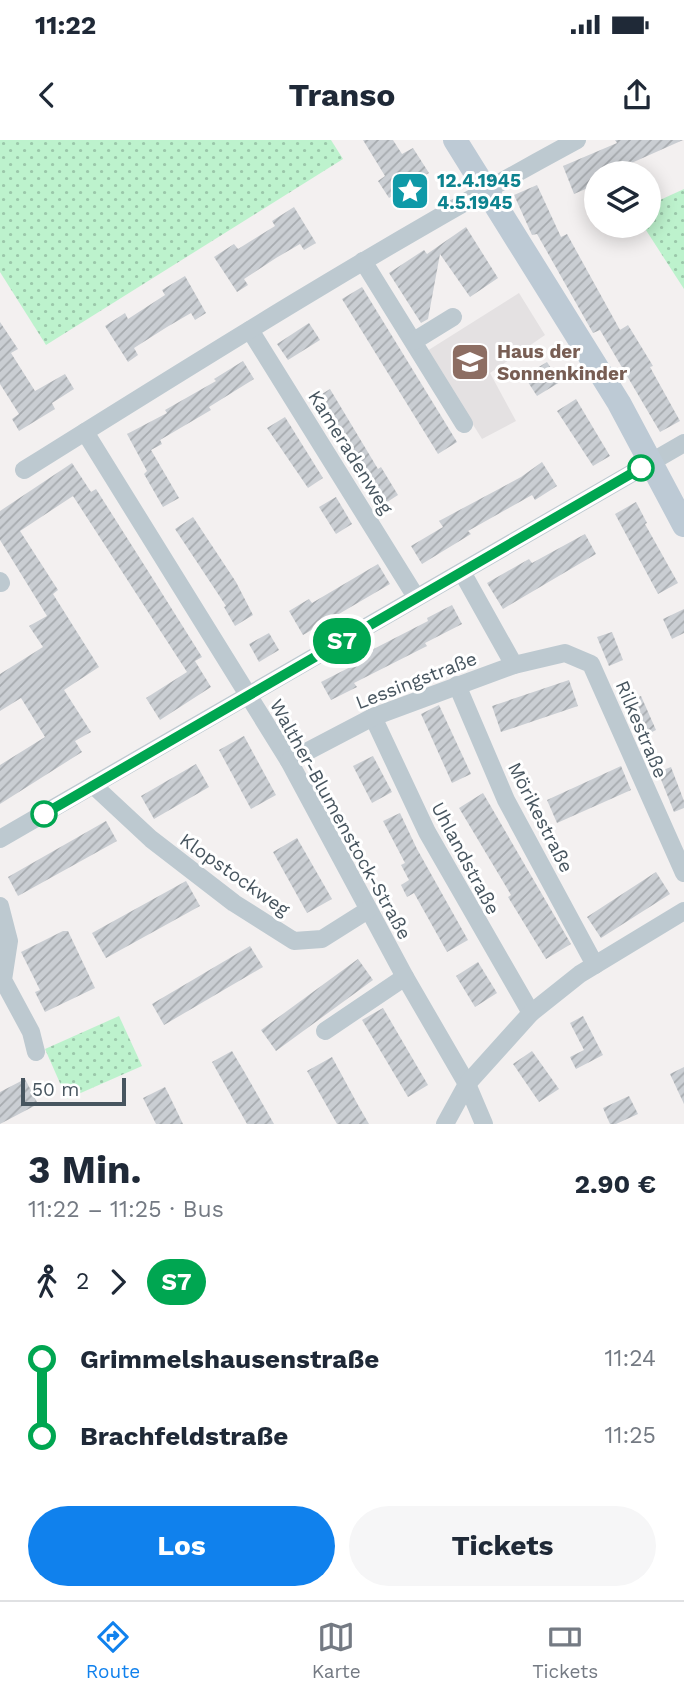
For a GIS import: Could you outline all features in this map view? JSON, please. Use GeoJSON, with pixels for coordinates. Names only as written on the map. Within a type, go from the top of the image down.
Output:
{"type":"FeatureCollection","features":[{"type":"Feature","properties":{"kind":"street"},"geometry":{"type":"LineString","coordinates":[[455,140],[619,403],[684,525]]}},
{"type":"Feature","properties":{"kind":"street"},"geometry":{"type":"LineString","coordinates":[[24,470],[363,261],[486,189],[577,140]]}},
{"type":"Feature","properties":{"kind":"street"},"geometry":{"type":"LineString","coordinates":[[363,261],[464,424]]}},
{"type":"Feature","properties":{"kind":"street"},"geometry":{"type":"LineString","coordinates":[[414,341],[453,317]]}},
{"type":"Feature","properties":{"kind":"street","name":"Kameradenweg"},"geometry":{"type":"LineString","coordinates":[[250,330],[416,597]]}},
{"type":"Feature","properties":{"kind":"street","name":"Walther-Blumenstock-Straße"},"geometry":{"type":"LineString","coordinates":[[85,432],[289,761],[404,977],[467,1083],[484,1124]]}},
{"type":"Feature","properties":{"kind":"street"},"geometry":{"type":"LineString","coordinates":[[0,839],[684,443]]}},
{"type":"Feature","properties":{"kind":"street"},"geometry":{"type":"LineString","coordinates":[[461,572],[514,665]]}},
{"type":"Feature","properties":{"kind":"street","name":"Lessingstraße"},"geometry":{"type":"LineString","coordinates":[[289,761],[373,717],[514,665],[565,653]]}},
{"type":"Feature","properties":{"kind":"street","name":"Rilkestraße"},"geometry":{"type":"LineString","coordinates":[[565,653],[591,664],[684,873]]}},
{"type":"Feature","properties":{"kind":"street","name":"Mörikestraße"},"geometry":{"type":"LineString","coordinates":[[457,685],[506,800],[595,965]]}},
{"type":"Feature","properties":{"kind":"street","name":"Uhlandstraße"},"geometry":{"type":"LineString","coordinates":[[373,717],[433,843],[531,1013]]}},
{"type":"Feature","properties":{"kind":"street","name":"Klopstockweg"},"geometry":{"type":"LineString","coordinates":[[93,785],[161,847],[234,903],[294,941],[321,939],[368,910]]}},
{"type":"Feature","properties":{"kind":"street"},"geometry":{"type":"LineString","coordinates":[[0,906],[9,941],[4,980],[31,1032],[36,1052]]}},
{"type":"Feature","properties":{"kind":"street"},"geometry":{"type":"LineString","coordinates":[[445,1124],[467,1083],[531,1013],[580,974],[684,911]]}},
{"type":"Feature","properties":{"kind":"street"},"geometry":{"type":"LineString","coordinates":[[326,1031],[404,977]]}},
{"type":"Feature","properties":{"kind":"shaded area","name":"Haus der Sonnenkinder"},"geometry":{"type":"Polygon","coordinates":[[[519,293],[545,335],[490,373],[516,421],[482,439],[427,351],[519,293]]]}},
{"type":"Feature","properties":{"kind":"green space"},"geometry":{"type":"Polygon","coordinates":[[[0,140],[331,140],[343,159],[46,345],[0,272],[0,140]]]}},
{"type":"Feature","properties":{"kind":"green space"},"geometry":{"type":"Polygon","coordinates":[[[684,189],[684,289],[651,238],[661,238],[661,200],[684,189]]]}},
{"type":"Feature","properties":{"kind":"green space"},"geometry":{"type":"Polygon","coordinates":[[[119,1016],[142,1066],[67,1099],[45,1049],[119,1016]]]}},
{"type":"Feature","properties":{"kind":"building"},"geometry":{"type":"Polygon","coordinates":[[[363,140],[393,140],[402,154],[413,148],[429,173],[389,198],[378,181],[385,176],[363,140]]]}},
{"type":"Feature","properties":{"kind":"building"},"geometry":{"type":"Polygon","coordinates":[[[615,140],[683,140],[636,161],[584,161],[584,190],[574,194],[563,166],[617,143],[615,140]]]}},
{"type":"Feature","properties":{"kind":"building"},"geometry":{"type":"Polygon","coordinates":[[[537,185],[561,237],[567,234],[620,330],[628,325],[653,366],[650,367],[680,421],[660,432],[600,330],[593,333],[537,234],[532,235],[514,195],[537,185]]]}},
{"type":"Feature","properties":{"kind":"building"},"geometry":{"type":"Polygon","coordinates":[[[294,207],[316,243],[304,250],[300,244],[276,258],[244,279],[248,285],[237,292],[214,257],[234,244],[238,249],[275,226],[272,221],[294,207]]]}},
{"type":"Feature","properties":{"kind":"building"},"geometry":{"type":"Polygon","coordinates":[[[466,227],[498,278],[470,297],[440,254],[428,319],[421,323],[389,273],[424,250],[427,254],[466,227]]]}},
{"type":"Feature","properties":{"kind":"building"},"geometry":{"type":"Polygon","coordinates":[[[185,276],[206,313],[195,320],[191,313],[167,327],[134,348],[138,355],[128,362],[105,326],[125,313],[128,319],[165,295],[162,290],[185,276]]]}},
{"type":"Feature","properties":{"kind":"building"},"geometry":{"type":"Polygon","coordinates":[[[362,287],[457,442],[438,454],[342,299],[362,287]]]}},
{"type":"Feature","properties":{"kind":"building"},"geometry":{"type":"Polygon","coordinates":[[[0,322],[18,349],[11,353],[35,391],[65,374],[74,389],[52,403],[55,409],[19,431],[12,419],[19,414],[0,384],[0,322]]]}},
{"type":"Feature","properties":{"kind":"building"},"geometry":{"type":"Polygon","coordinates":[[[309,323],[320,340],[288,360],[277,344],[309,323]]]}},
{"type":"Feature","properties":{"kind":"building"},"geometry":{"type":"Polygon","coordinates":[[[243,361],[254,379],[209,407],[211,410],[160,440],[162,444],[151,450],[179,498],[163,507],[144,474],[147,471],[127,434],[167,413],[165,410],[216,381],[214,379],[243,361]]]}},
{"type":"Feature","properties":{"kind":"building"},"geometry":{"type":"Polygon","coordinates":[[[547,362],[560,382],[537,396],[524,376],[547,362]]]}},
{"type":"Feature","properties":{"kind":"building"},"geometry":{"type":"Polygon","coordinates":[[[330,389],[378,469],[381,467],[398,495],[381,506],[314,399],[330,389]]]}},
{"type":"Feature","properties":{"kind":"building"},"geometry":{"type":"Polygon","coordinates":[[[576,399],[610,456],[593,466],[557,411],[576,399]]]}},
{"type":"Feature","properties":{"kind":"building"},"geometry":{"type":"Polygon","coordinates":[[[285,417],[323,478],[308,488],[267,428],[285,417]]]}},
{"type":"Feature","properties":{"kind":"building"},"geometry":{"type":"Polygon","coordinates":[[[542,462],[557,486],[535,500],[532,495],[468,531],[471,534],[422,564],[411,546],[443,527],[439,521],[521,477],[542,462]]]}},
{"type":"Feature","properties":{"kind":"building"},"geometry":{"type":"Polygon","coordinates":[[[72,463],[91,492],[96,489],[202,657],[195,661],[211,687],[160,720],[146,698],[187,672],[73,496],[20,531],[58,590],[53,594],[99,667],[64,690],[91,732],[75,741],[82,752],[0,804],[0,765],[45,737],[21,698],[0,711],[0,674],[43,647],[29,626],[47,616],[0,540],[0,511],[72,463]]]}},
{"type":"Feature","properties":{"kind":"building"},"geometry":{"type":"Polygon","coordinates":[[[336,497],[352,524],[336,534],[319,507],[336,497]]]}},
{"type":"Feature","properties":{"kind":"building"},"geometry":{"type":"Polygon","coordinates":[[[636,502],[647,523],[645,524],[678,583],[658,594],[615,514],[636,502]]]}},
{"type":"Feature","properties":{"kind":"building"},"geometry":{"type":"Polygon","coordinates":[[[193,517],[236,582],[253,615],[235,626],[224,607],[226,606],[175,529],[193,517]]]}},
{"type":"Feature","properties":{"kind":"building"},"geometry":{"type":"Polygon","coordinates":[[[585,534],[596,554],[503,609],[487,583],[529,559],[532,563],[585,534]]]}},
{"type":"Feature","properties":{"kind":"building"},"geometry":{"type":"Polygon","coordinates":[[[378,564],[390,584],[303,635],[289,611],[309,599],[312,603],[378,564]]]}},
{"type":"Feature","properties":{"kind":"building"},"geometry":{"type":"Polygon","coordinates":[[[452,605],[462,624],[425,643],[427,646],[354,683],[357,687],[331,700],[321,682],[362,661],[360,656],[428,621],[427,618],[452,605]]]}},
{"type":"Feature","properties":{"kind":"building"},"geometry":{"type":"Polygon","coordinates":[[[684,609],[684,633],[672,639],[663,619],[684,609]]]}},
{"type":"Feature","properties":{"kind":"building"},"geometry":{"type":"Polygon","coordinates":[[[612,632],[623,660],[609,666],[597,637],[612,632]]]}},
{"type":"Feature","properties":{"kind":"building"},"geometry":{"type":"Polygon","coordinates":[[[269,633],[279,650],[259,662],[249,644],[269,633]]]}},
{"type":"Feature","properties":{"kind":"building"},"geometry":{"type":"Polygon","coordinates":[[[569,680],[578,706],[501,732],[492,706],[569,680]]]}},
{"type":"Feature","properties":{"kind":"building"},"geometry":{"type":"Polygon","coordinates":[[[641,696],[656,730],[642,737],[626,702],[641,696]]]}},
{"type":"Feature","properties":{"kind":"building"},"geometry":{"type":"Polygon","coordinates":[[[439,705],[471,774],[452,783],[421,714],[439,705]]]}},
{"type":"Feature","properties":{"kind":"building"},"geometry":{"type":"Polygon","coordinates":[[[244,736],[276,795],[251,809],[219,750],[244,736]]]}},
{"type":"Feature","properties":{"kind":"building"},"geometry":{"type":"Polygon","coordinates":[[[373,756],[392,792],[372,803],[353,766],[373,756]]]}},
{"type":"Feature","properties":{"kind":"building"},"geometry":{"type":"Polygon","coordinates":[[[196,764],[209,787],[154,819],[141,796],[196,764]]]}},
{"type":"Feature","properties":{"kind":"building"},"geometry":{"type":"Polygon","coordinates":[[[621,766],[631,790],[557,823],[547,800],[621,766]]]}},
{"type":"Feature","properties":{"kind":"building"},"geometry":{"type":"Polygon","coordinates":[[[671,767],[684,801],[684,808],[674,812],[658,772],[671,767]]]}},
{"type":"Feature","properties":{"kind":"building"},"geometry":{"type":"Polygon","coordinates":[[[483,793],[571,944],[546,959],[459,808],[483,793]]]}},
{"type":"Feature","properties":{"kind":"building"},"geometry":{"type":"Polygon","coordinates":[[[400,813],[468,940],[447,952],[414,893],[407,897],[401,885],[409,880],[401,865],[405,863],[383,821],[400,813]]]}},
{"type":"Feature","properties":{"kind":"building"},"geometry":{"type":"Polygon","coordinates":[[[106,821],[117,841],[18,896],[8,877],[106,821]]]}},
{"type":"Feature","properties":{"kind":"building"},"geometry":{"type":"Polygon","coordinates":[[[297,838],[332,899],[307,913],[273,852],[297,838]]]}},
{"type":"Feature","properties":{"kind":"building"},"geometry":{"type":"Polygon","coordinates":[[[656,872],[670,894],[601,938],[587,917],[656,872]]]}},
{"type":"Feature","properties":{"kind":"building"},"geometry":{"type":"Polygon","coordinates":[[[186,881],[200,906],[106,958],[92,933],[186,881]]]}},
{"type":"Feature","properties":{"kind":"building"},"geometry":{"type":"Polygon","coordinates":[[[68,931],[95,988],[45,1012],[35,992],[40,990],[21,952],[68,931]]]}},
{"type":"Feature","properties":{"kind":"building"},"geometry":{"type":"Polygon","coordinates":[[[250,946],[263,967],[164,1025],[152,1004],[250,946]]]}},
{"type":"Feature","properties":{"kind":"building"},"geometry":{"type":"Polygon","coordinates":[[[358,959],[373,980],[276,1051],[261,1030],[358,959]]]}},
{"type":"Feature","properties":{"kind":"building"},"geometry":{"type":"Polygon","coordinates":[[[478,962],[497,993],[475,1007],[456,976],[478,962]]]}},
{"type":"Feature","properties":{"kind":"building"},"geometry":{"type":"Polygon","coordinates":[[[383,1008],[428,1085],[408,1097],[362,1020],[383,1008]]]}},
{"type":"Feature","properties":{"kind":"building"},"geometry":{"type":"Polygon","coordinates":[[[583,1016],[603,1055],[576,1069],[570,1057],[584,1050],[570,1023],[583,1016]]]}},
{"type":"Feature","properties":{"kind":"building"},"geometry":{"type":"Polygon","coordinates":[[[232,1051],[274,1124],[247,1124],[212,1062],[232,1051]]]}},
{"type":"Feature","properties":{"kind":"building"},"geometry":{"type":"Polygon","coordinates":[[[532,1051],[559,1089],[539,1102],[513,1064],[532,1051]]]}},
{"type":"Feature","properties":{"kind":"building"},"geometry":{"type":"Polygon","coordinates":[[[332,1057],[369,1124],[337,1124],[307,1071],[332,1057]]]}},
{"type":"Feature","properties":{"kind":"building"},"geometry":{"type":"Polygon","coordinates":[[[684,1067],[684,1104],[670,1074],[684,1067]]]}},
{"type":"Feature","properties":{"kind":"building"},"geometry":{"type":"Polygon","coordinates":[[[25,1079],[38,1104],[0,1124],[0,1092],[25,1079]]]}},
{"type":"Feature","properties":{"kind":"building"},"geometry":{"type":"Polygon","coordinates":[[[165,1087],[183,1124],[156,1124],[143,1098],[165,1087]]]}},
{"type":"Feature","properties":{"kind":"building"},"geometry":{"type":"Polygon","coordinates":[[[629,1096],[638,1114],[610,1124],[603,1108],[629,1096]]]}},
{"type":"Feature","properties":{"kind":"bus line","name":"S7"},"geometry":{"type":"LineString","coordinates":[[44,814],[641,468]]}},
{"type":"Feature","properties":{"kind":"place","name":"12.4.1945 4.5.1945"},"geometry":{"type":"Point","coordinates":[410,191]}},
{"type":"Feature","properties":{"kind":"place","name":"Haus der Sonnenkinder"},"geometry":{"type":"Point","coordinates":[470,362]}}]}
